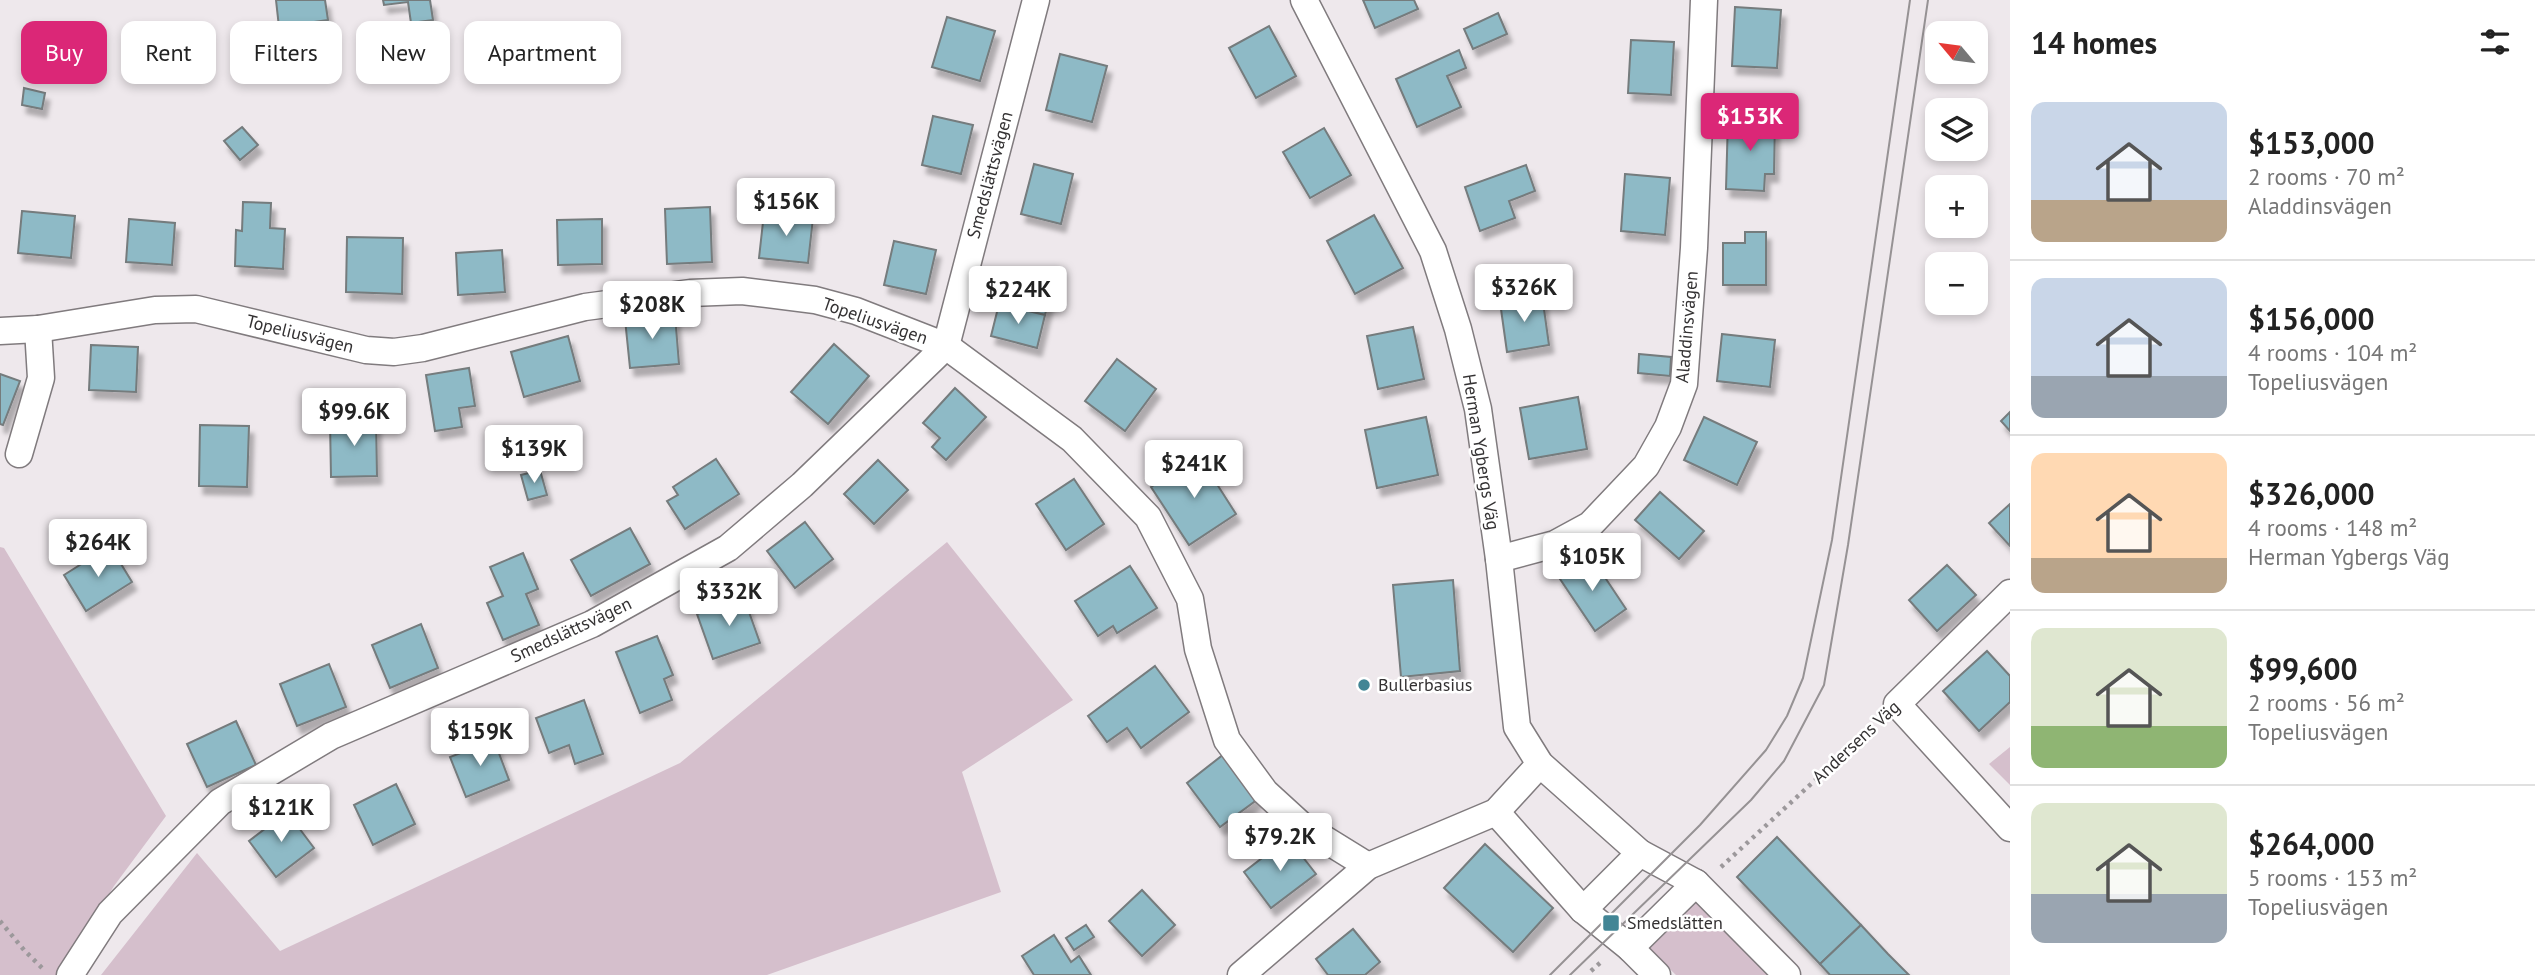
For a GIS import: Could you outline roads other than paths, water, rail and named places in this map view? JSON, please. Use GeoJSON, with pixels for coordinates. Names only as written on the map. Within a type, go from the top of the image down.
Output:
{"type":"FeatureCollection","features":[{"type":"Feature","properties":{"kind":"street","name":"Smedslättsvägen"},"geometry":{"type":"LineString","coordinates":[[71,975],[110,914],[220,802],[331,736],[592,624],[727,548],[802,485],[946,346],[1036,0]]}},
{"type":"Feature","properties":{"kind":"street","name":"Herman Ygbergs Väg"},"geometry":{"type":"LineString","coordinates":[[1304,0],[1433,251],[1458,329],[1478,409],[1499,559],[1517,727],[1540,764],[1640,853],[1696,884],[1787,975]]}},
{"type":"Feature","properties":{"kind":"street","name":"Aladdinsvägen"},"geometry":{"type":"LineString","coordinates":[[1499,559],[1555,544],[1590,524],[1646,466],[1668,427],[1684,384],[1694,248],[1704,0]]}},
{"type":"Feature","properties":{"kind":"street","name":"Topeliusvägen"},"geometry":{"type":"LineString","coordinates":[[0,331],[38,329],[155,310],[196,309],[366,350],[394,352],[423,348],[585,307],[690,293],[742,292],[815,300],[856,311],[946,346],[1072,439],[1148,517],[1189,599],[1198,649],[1227,740],[1265,792],[1300,824],[1368,866]]}},
{"type":"Feature","properties":{"kind":"street"},"geometry":{"type":"LineString","coordinates":[[19,454],[41,378],[38,329]]}},
{"type":"Feature","properties":{"kind":"street","name":"Andersens Väg"},"geometry":{"type":"LineString","coordinates":[[2010,593],[1897,704],[2010,828]]}},
{"type":"Feature","properties":{"kind":"street"},"geometry":{"type":"LineString","coordinates":[[1241,975],[1368,866],[1496,813],[1540,764]]}},
{"type":"Feature","properties":{"kind":"street"},"geometry":{"type":"LineString","coordinates":[[1496,813],[1583,910],[1630,948],[1657,975]]}},
{"type":"Feature","properties":{"kind":"street"},"geometry":{"type":"LineString","coordinates":[[1583,910],[1640,853]]}},
{"type":"Feature","properties":{"kind":"street"},"geometry":{"type":"LineString","coordinates":[[1630,948],[1696,884]]}},
{"type":"Feature","properties":{"kind":"tram line"},"geometry":{"type":"LineString","coordinates":[[1550,975],[1700,825],[1766,750],[1787,716],[1803,678],[1832,540],[1910,0]]}},
{"type":"Feature","properties":{"kind":"tram line"},"geometry":{"type":"LineString","coordinates":[[1570,975],[1751,800],[1784,761],[1824,685],[1848,545],[1928,0]]}},
{"type":"Feature","properties":{"kind":"place","name":"Bullerbasius"},"geometry":{"type":"Point","coordinates":[1364,685]}},
{"type":"Feature","properties":{"kind":"place","name":"Smedslätten"},"geometry":{"type":"Point","coordinates":[1611,923]}}]}
